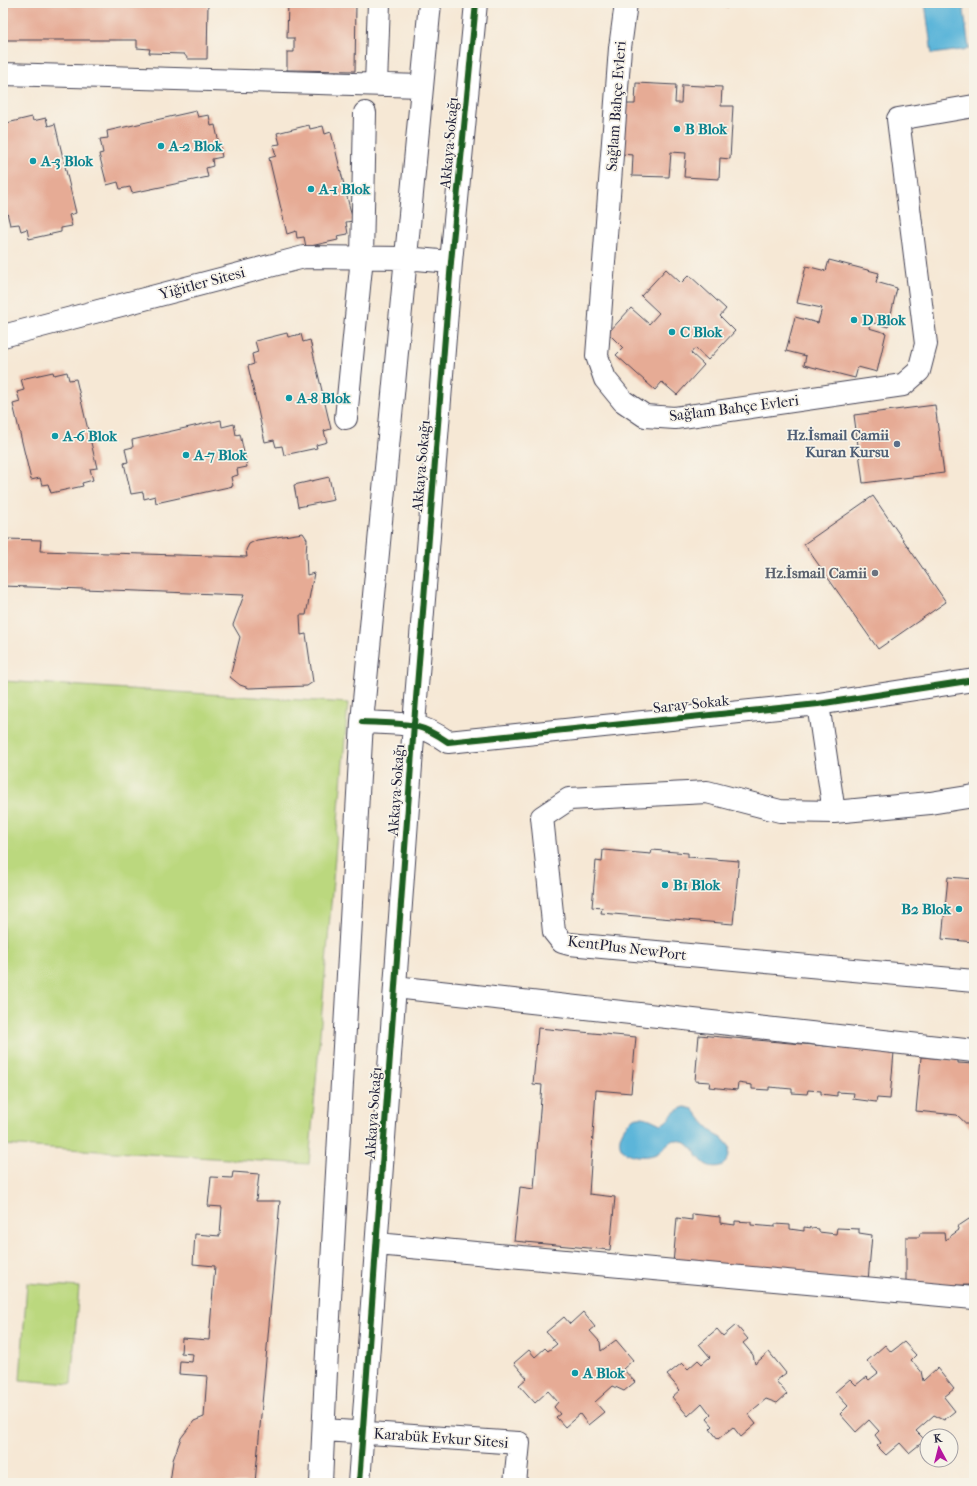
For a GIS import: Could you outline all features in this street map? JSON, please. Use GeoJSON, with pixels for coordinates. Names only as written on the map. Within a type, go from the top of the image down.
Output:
{"type":"FeatureCollection","features":[{"type":"Feature","properties":{"kind":"street"},"geometry":{"type":"LineString","coordinates":[[376,84],[379,3]]}},
{"type":"Feature","properties":{"kind":"street"},"geometry":{"type":"LineString","coordinates":[[321,1483],[362,722],[430,3]]}},
{"type":"Feature","properties":{"kind":"street","name":"Akkaya Sokağı"},"geometry":{"type":"LineString","coordinates":[[359,1483],[414,724],[451,262],[476,3]]}},
{"type":"Feature","properties":{"kind":"street","name":"Sağlam Bahçe Evleri"},"geometry":{"type":"LineString","coordinates":[[626,3],[620,48],[597,356],[605,379],[623,401],[645,416],[675,418],[903,385],[919,371],[926,344],[898,119],[974,106]]}},
{"type":"Feature","properties":{"kind":"street"},"geometry":{"type":"LineString","coordinates":[[3,74],[422,86]]}},
{"type":"Feature","properties":{"kind":"street"},"geometry":{"type":"LineString","coordinates":[[346,418],[362,257],[366,112]]}},
{"type":"Feature","properties":{"kind":"street","name":"Yiğitler Sitesi"},"geometry":{"type":"LineString","coordinates":[[3,336],[304,257],[405,258]]}},
{"type":"Feature","properties":{"kind":"street"},"geometry":{"type":"LineString","coordinates":[[405,258],[451,262]]}},
{"type":"Feature","properties":{"kind":"street","name":"Saray Sokak"},"geometry":{"type":"LineString","coordinates":[[362,722],[414,724],[432,731],[448,742],[818,704],[974,680]]}},
{"type":"Feature","properties":{"kind":"street"},"geometry":{"type":"LineString","coordinates":[[818,704],[834,812]]}},
{"type":"Feature","properties":{"kind":"street","name":"KentPlus NewPort"},"geometry":{"type":"LineString","coordinates":[[974,796],[930,803],[834,812],[780,810],[707,792],[569,799],[542,817],[554,932],[562,942],[569,944],[974,981]]}},
{"type":"Feature","properties":{"kind":"street"},"geometry":{"type":"LineString","coordinates":[[395,987],[974,1051]]}},
{"type":"Feature","properties":{"kind":"street"},"geometry":{"type":"LineString","coordinates":[[377,1244],[974,1298]]}},
{"type":"Feature","properties":{"kind":"street","name":"Karabük Evkur Sitesi"},"geometry":{"type":"LineString","coordinates":[[324,1430],[518,1443],[515,1483]]}},
{"type":"Feature","properties":{"kind":"green space"},"geometry":{"type":"Polygon","coordinates":[[[3,681],[348,703],[309,1164],[3,1145],[3,681]]]}},
{"type":"Feature","properties":{"kind":"green space"},"geometry":{"type":"Polygon","coordinates":[[[27,1283],[79,1287],[71,1384],[20,1380],[27,1283]]]}},
{"type":"Feature","properties":{"kind":"water"},"geometry":{"type":"Polygon","coordinates":[[[925,3],[963,3],[969,49],[932,54],[925,3]]]}},
{"type":"Feature","properties":{"kind":"water"},"geometry":{"type":"Polygon","coordinates":[[[685,1107],[693,1109],[704,1123],[730,1147],[728,1159],[724,1164],[717,1167],[707,1165],[687,1143],[677,1140],[672,1141],[658,1153],[651,1156],[628,1154],[621,1148],[620,1138],[622,1132],[633,1119],[644,1117],[661,1124],[676,1111],[685,1107]]]}},
{"type":"Feature","properties":{"kind":"building"},"geometry":{"type":"Polygon","coordinates":[[[3,3],[208,3],[207,59],[188,59],[184,54],[149,53],[150,49],[137,48],[137,40],[3,40],[3,3]]]}},
{"type":"Feature","properties":{"kind":"building"},"geometry":{"type":"Polygon","coordinates":[[[288,3],[356,3],[355,71],[287,70],[287,52],[294,52],[294,38],[287,38],[288,3]]]}},
{"type":"Feature","properties":{"kind":"building"},"geometry":{"type":"Polygon","coordinates":[[[713,3],[728,3],[727,8],[713,3]]]}},
{"type":"Feature","properties":{"kind":"building","name":"B Blok"},"geometry":{"type":"Polygon","coordinates":[[[636,83],[676,85],[675,103],[681,103],[682,85],[722,87],[721,106],[733,106],[730,159],[720,158],[719,179],[684,177],[686,153],[671,152],[669,177],[632,176],[633,155],[622,154],[624,104],[635,104],[636,83]]]}},
{"type":"Feature","properties":{"kind":"building","name":"A-2 Blok"},"geometry":{"type":"Polygon","coordinates":[[[196,111],[198,117],[209,115],[211,126],[215,125],[222,157],[212,159],[213,166],[206,168],[208,177],[132,193],[130,187],[120,189],[118,182],[107,185],[99,154],[103,153],[100,139],[108,138],[107,131],[196,111]]]}},
{"type":"Feature","properties":{"kind":"building","name":"A-3 Blok"},"geometry":{"type":"Polygon","coordinates":[[[32,117],[33,121],[46,118],[48,126],[55,124],[76,213],[69,215],[72,226],[61,228],[61,232],[29,239],[27,229],[21,231],[19,224],[10,225],[3,196],[3,124],[32,117]]]}},
{"type":"Feature","properties":{"kind":"building","name":"A-1 Blok"},"geometry":{"type":"Polygon","coordinates":[[[309,125],[310,129],[323,126],[325,134],[331,132],[353,221],[346,222],[348,234],[337,236],[338,240],[306,247],[304,237],[297,238],[296,231],[287,234],[269,158],[276,156],[273,145],[280,144],[277,133],[309,125]]]}},
{"type":"Feature","properties":{"kind":"building","name":"D Blok"},"geometry":{"type":"Polygon","coordinates":[[[829,260],[879,273],[876,282],[897,288],[888,327],[870,322],[869,328],[886,333],[877,372],[858,367],[855,378],[804,365],[806,356],[786,351],[795,317],[818,323],[822,308],[797,303],[806,266],[826,271],[829,260]]]}},
{"type":"Feature","properties":{"kind":"building","name":"C Blok"},"geometry":{"type":"Polygon","coordinates":[[[666,269],[681,283],[689,275],[726,309],[720,316],[735,331],[708,360],[695,348],[691,353],[704,365],[677,395],[662,382],[655,390],[616,355],[623,348],[608,333],[631,308],[649,324],[659,313],[641,296],[666,269]]]}},
{"type":"Feature","properties":{"kind":"building","name":"A-8 Blok"},"geometry":{"type":"Polygon","coordinates":[[[287,333],[288,337],[301,334],[303,342],[310,340],[331,429],[324,431],[327,442],[316,445],[317,448],[284,455],[282,446],[276,447],[274,440],[265,442],[248,366],[254,364],[252,354],[258,352],[255,341],[287,333]]]}},
{"type":"Feature","properties":{"kind":"building","name":"A-6 Blok"},"geometry":{"type":"Polygon","coordinates":[[[53,372],[54,375],[67,372],[69,380],[76,379],[97,468],[90,469],[93,480],[82,483],[83,486],[51,493],[48,484],[42,485],[40,478],[31,480],[13,404],[20,402],[17,392],[24,390],[21,379],[53,372]]]}},
{"type":"Feature","properties":{"kind":"building"},"geometry":{"type":"Polygon","coordinates":[[[935,405],[944,473],[863,483],[854,415],[935,405]]]}},
{"type":"Feature","properties":{"kind":"building","name":"A-7 Blok"},"geometry":{"type":"Polygon","coordinates":[[[221,420],[222,427],[234,424],[236,435],[240,434],[247,467],[237,469],[238,475],[231,477],[233,486],[156,503],[155,496],[144,499],[143,492],[131,494],[124,463],[128,462],[125,449],[133,447],[132,440],[221,420]]]}},
{"type":"Feature","properties":{"kind":"building"},"geometry":{"type":"Polygon","coordinates":[[[329,477],[334,500],[298,507],[294,485],[329,477]]]}},
{"type":"Feature","properties":{"kind":"building","name":"Hz.İsmail Camii"},"geometry":{"type":"Polygon","coordinates":[[[873,496],[946,602],[878,649],[804,544],[873,496]]]}},
{"type":"Feature","properties":{"kind":"building"},"geometry":{"type":"Polygon","coordinates":[[[303,533],[307,539],[307,575],[314,573],[306,615],[300,615],[301,635],[306,634],[313,682],[307,686],[249,688],[240,685],[230,677],[240,637],[233,625],[244,595],[3,586],[3,547],[5,547],[6,539],[41,540],[40,551],[247,557],[246,550],[249,544],[257,540],[303,533]]]}},
{"type":"Feature","properties":{"kind":"building","name":"B1 Blok"},"geometry":{"type":"Polygon","coordinates":[[[603,850],[651,854],[652,850],[688,853],[688,857],[739,861],[733,924],[601,913],[602,908],[592,907],[596,861],[602,862],[603,850]]]}},
{"type":"Feature","properties":{"kind":"building","name":"B2 Blok"},"geometry":{"type":"Polygon","coordinates":[[[948,877],[974,879],[974,942],[942,939],[948,877]]]}},
{"type":"Feature","properties":{"kind":"building"},"geometry":{"type":"Polygon","coordinates":[[[538,1028],[636,1037],[631,1093],[596,1090],[589,1194],[615,1197],[610,1250],[514,1241],[520,1187],[534,1189],[542,1085],[533,1084],[538,1028]]]}},
{"type":"Feature","properties":{"kind":"building"},"geometry":{"type":"Polygon","coordinates":[[[699,1035],[894,1052],[890,1099],[877,1098],[876,1102],[853,1099],[854,1093],[837,1092],[837,1096],[821,1094],[821,1091],[808,1090],[807,1094],[792,1093],[792,1089],[769,1087],[769,1090],[752,1089],[752,1085],[738,1083],[737,1090],[709,1087],[710,1082],[695,1081],[699,1035]]]}},
{"type":"Feature","properties":{"kind":"building"},"geometry":{"type":"Polygon","coordinates":[[[921,1057],[958,1060],[958,1063],[974,1064],[974,1131],[957,1115],[916,1111],[921,1057]]]}},
{"type":"Feature","properties":{"kind":"building"},"geometry":{"type":"Polygon","coordinates":[[[233,1172],[259,1174],[256,1201],[280,1201],[255,1483],[170,1483],[173,1460],[181,1438],[194,1421],[204,1417],[207,1376],[179,1374],[180,1361],[192,1362],[193,1354],[181,1353],[182,1338],[209,1340],[215,1266],[193,1264],[195,1234],[220,1236],[222,1207],[208,1206],[211,1177],[232,1178],[233,1172]]]}},
{"type":"Feature","properties":{"kind":"building"},"geometry":{"type":"Polygon","coordinates":[[[692,1214],[720,1217],[720,1223],[735,1225],[735,1221],[751,1222],[751,1225],[775,1227],[775,1224],[790,1225],[790,1229],[804,1231],[804,1227],[819,1229],[819,1232],[836,1234],[837,1228],[859,1229],[859,1233],[872,1235],[868,1281],[673,1264],[677,1218],[692,1220],[692,1214]]]}},
{"type":"Feature","properties":{"kind":"building"},"geometry":{"type":"Polygon","coordinates":[[[969,1219],[974,1222],[974,1285],[906,1286],[906,1237],[919,1237],[920,1233],[944,1233],[945,1240],[959,1230],[957,1227],[969,1219]]]}},
{"type":"Feature","properties":{"kind":"building","name":"A Blok"},"geometry":{"type":"Polygon","coordinates":[[[583,1312],[595,1327],[590,1331],[600,1342],[601,1351],[616,1340],[633,1360],[623,1369],[635,1382],[624,1391],[613,1386],[595,1402],[604,1412],[588,1425],[580,1414],[565,1427],[556,1417],[560,1414],[554,1407],[558,1402],[548,1391],[535,1403],[519,1385],[527,1378],[514,1363],[529,1350],[535,1357],[545,1348],[548,1351],[557,1344],[546,1332],[564,1317],[570,1324],[583,1312]]]}},
{"type":"Feature","properties":{"kind":"building"},"geometry":{"type":"Polygon","coordinates":[[[736,1325],[748,1339],[743,1343],[753,1355],[755,1364],[769,1352],[786,1373],[776,1381],[787,1394],[777,1403],[766,1399],[748,1414],[756,1424],[741,1437],[733,1427],[718,1439],[710,1429],[713,1426],[707,1419],[711,1415],[702,1403],[688,1416],[672,1397],[680,1390],[667,1375],[682,1363],[688,1369],[698,1360],[702,1364],[710,1357],[699,1344],[717,1329],[723,1336],[736,1325]]]}},
{"type":"Feature","properties":{"kind":"building"},"geometry":{"type":"Polygon","coordinates":[[[904,1342],[916,1355],[911,1360],[921,1371],[923,1381],[937,1368],[954,1389],[944,1397],[955,1411],[944,1420],[934,1415],[919,1428],[916,1431],[919,1434],[919,1445],[909,1453],[900,1443],[886,1455],[877,1446],[881,1443],[875,1435],[879,1431],[869,1420],[856,1432],[840,1414],[848,1406],[835,1392],[850,1379],[856,1385],[866,1377],[869,1380],[878,1373],[867,1361],[885,1345],[891,1352],[904,1342]]]}},
{"type":"Feature","properties":{"kind":"cycle path"},"geometry":{"type":"LineString","coordinates":[[359,1483],[414,724],[451,262],[476,3]]}},
{"type":"Feature","properties":{"kind":"cycle path"},"geometry":{"type":"LineString","coordinates":[[362,722],[407,724],[427,730],[448,742],[818,704],[974,680]]}},
{"type":"Feature","properties":{"kind":"place","name":"B Blok"},"geometry":{"type":"Point","coordinates":[677,129]}},
{"type":"Feature","properties":{"kind":"place","name":"A-2 Blok"},"geometry":{"type":"Point","coordinates":[161,146]}},
{"type":"Feature","properties":{"kind":"place","name":"A-3 Blok"},"geometry":{"type":"Point","coordinates":[33,161]}},
{"type":"Feature","properties":{"kind":"place","name":"A-1 Blok"},"geometry":{"type":"Point","coordinates":[311,189]}},
{"type":"Feature","properties":{"kind":"place","name":"D Blok"},"geometry":{"type":"Point","coordinates":[854,320]}},
{"type":"Feature","properties":{"kind":"place","name":"C Blok"},"geometry":{"type":"Point","coordinates":[672,332]}},
{"type":"Feature","properties":{"kind":"place","name":"A-8 Blok"},"geometry":{"type":"Point","coordinates":[289,398]}},
{"type":"Feature","properties":{"kind":"place","name":"A-6 Blok"},"geometry":{"type":"Point","coordinates":[55,436]}},
{"type":"Feature","properties":{"kind":"place","name":"Hz.İsmail Camii Kuran Kursu"},"geometry":{"type":"Point","coordinates":[897,444]}},
{"type":"Feature","properties":{"kind":"place","name":"A-7 Blok"},"geometry":{"type":"Point","coordinates":[186,455]}},
{"type":"Feature","properties":{"kind":"place","name":"Hz.İsmail Camii"},"geometry":{"type":"Point","coordinates":[875,573]}},
{"type":"Feature","properties":{"kind":"place","name":"B1 Blok"},"geometry":{"type":"Point","coordinates":[665,885]}},
{"type":"Feature","properties":{"kind":"place","name":"B2 Blok"},"geometry":{"type":"Point","coordinates":[959,909]}},
{"type":"Feature","properties":{"kind":"place","name":"A Blok"},"geometry":{"type":"Point","coordinates":[575,1373]}}]}
